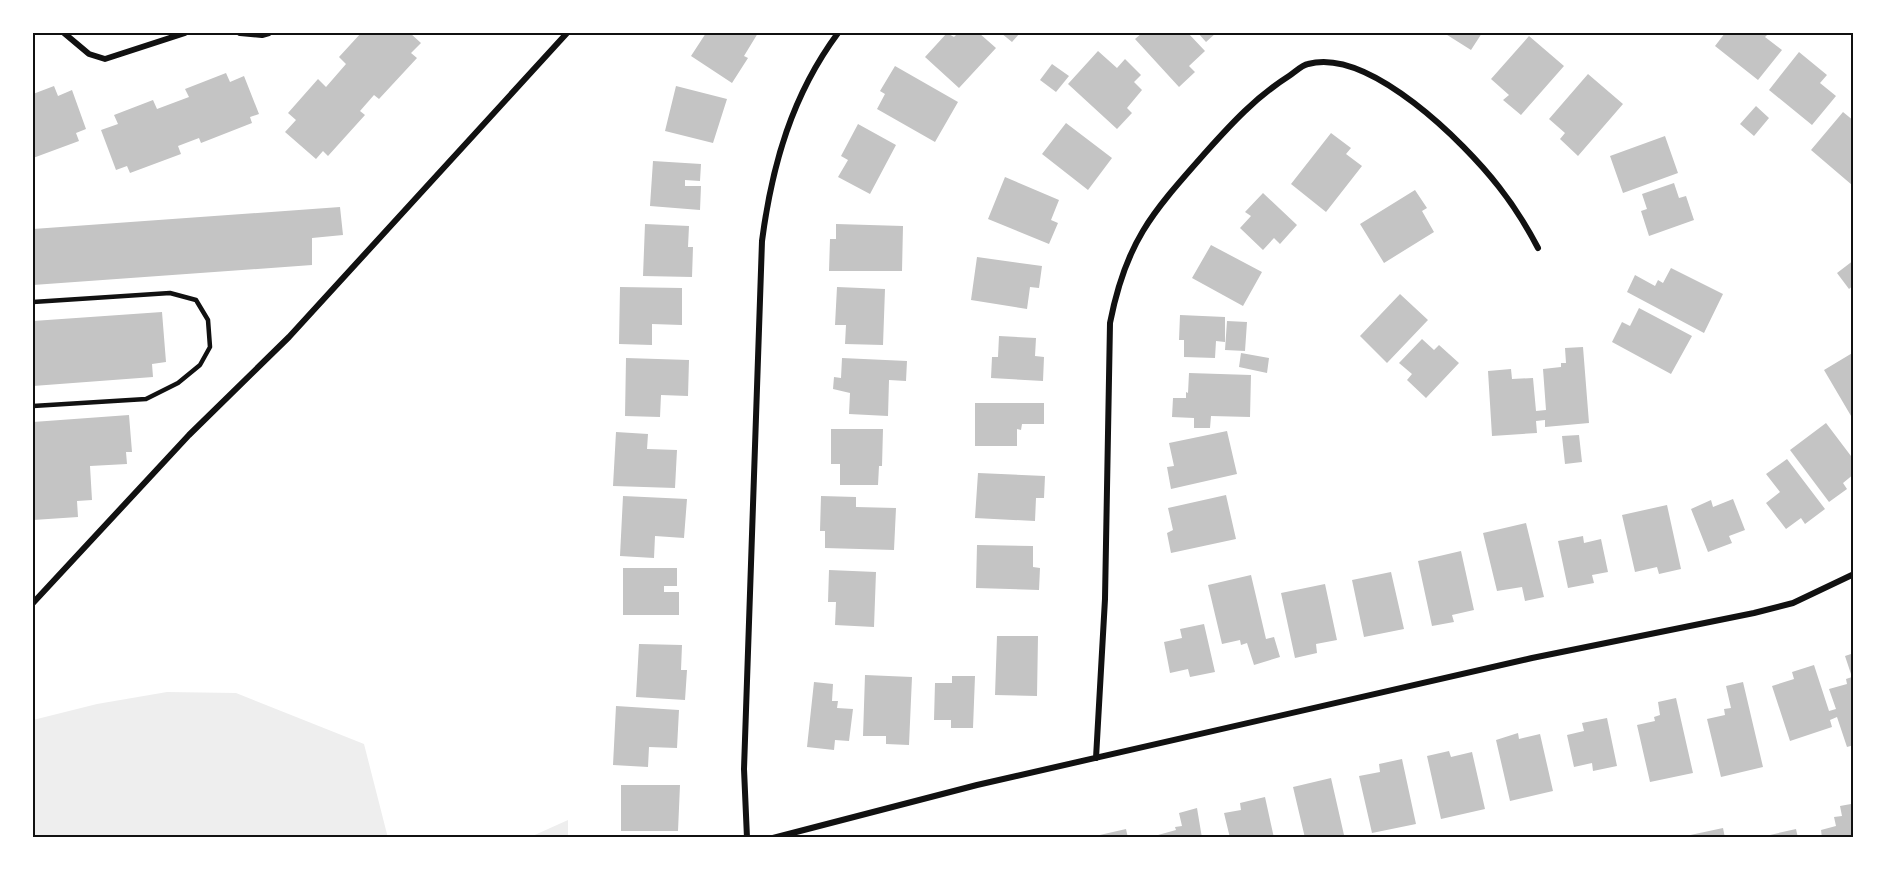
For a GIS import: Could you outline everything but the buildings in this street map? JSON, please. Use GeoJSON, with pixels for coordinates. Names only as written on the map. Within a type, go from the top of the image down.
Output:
{"type":"FeatureCollection","features":[{"type":"Feature","properties":{"kind":"street"},"geometry":{"type":"LineString","coordinates":[[63,33],[88,54],[105,59],[185,33]]}},
{"type":"Feature","properties":{"kind":"street"},"geometry":{"type":"LineString","coordinates":[[240,33],[269,33]]}},
{"type":"Feature","properties":{"kind":"street"},"geometry":{"type":"LineString","coordinates":[[33,603],[189,435],[289,337],[567,33]]}},
{"type":"Feature","properties":{"kind":"street"},"geometry":{"type":"LineString","coordinates":[[747,838],[744,769],[762,241],[769,188],[780,146],[805,87],[838,33]]}},
{"type":"Feature","properties":{"kind":"street"},"geometry":{"type":"LineString","coordinates":[[1096,758],[1105,599],[1110,323],[1118,284],[1129,253],[1154,212],[1249,104],[1308,64],[1337,63],[1366,70],[1391,84],[1464,147],[1499,187],[1538,248]]}},
{"type":"Feature","properties":{"kind":"street"},"geometry":{"type":"LineString","coordinates":[[773,838],[977,784],[1532,658],[1754,613],[1793,603],[1854,574]]}},
{"type":"Feature","properties":{"kind":"lane"},"geometry":{"type":"LineString","coordinates":[[33,302],[170,293],[196,300],[208,321],[210,347],[200,365],[178,383],[146,399],[33,406]]}},
{"type":"Feature","properties":{"kind":"shaded area"},"geometry":{"type":"Polygon","coordinates":[[[167,692],[236,693],[364,744],[388,838],[33,838],[33,720],[97,704],[167,692]]]}},
{"type":"Feature","properties":{"kind":"shaded area"},"geometry":{"type":"Polygon","coordinates":[[[568,820],[568,838],[528,838],[568,820]]]}}]}
